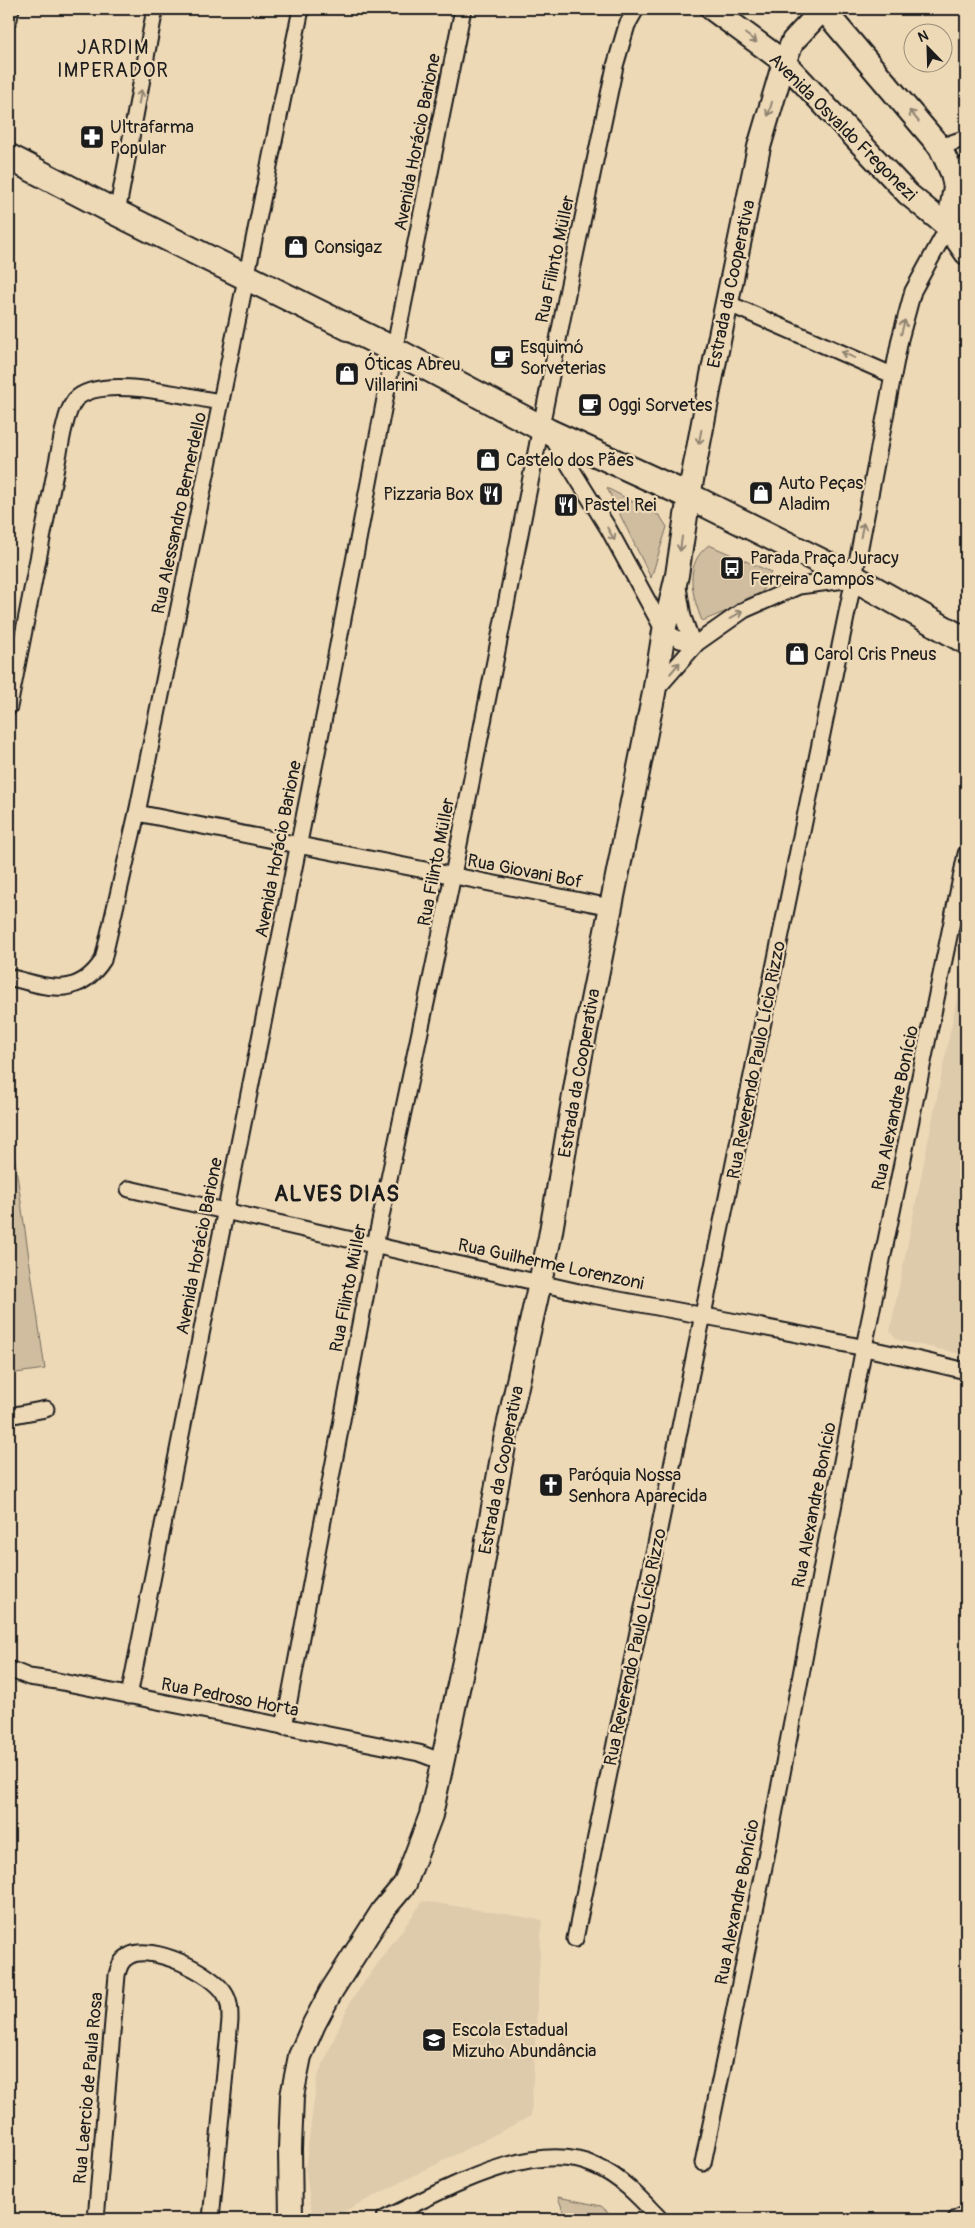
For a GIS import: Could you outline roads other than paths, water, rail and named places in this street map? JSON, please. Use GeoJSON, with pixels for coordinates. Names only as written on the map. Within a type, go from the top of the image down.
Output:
{"type":"FeatureCollection","features":[{"type":"Feature","properties":{"kind":"main road"},"geometry":{"type":"LineString","coordinates":[[9,157],[117,213],[394,350],[545,430],[689,496],[854,578],[966,641]]}},
{"type":"Feature","properties":{"kind":"street"},"geometry":{"type":"LineString","coordinates":[[9,18],[11,9]]}},
{"type":"Feature","properties":{"kind":"street"},"geometry":{"type":"LineString","coordinates":[[117,213],[155,9]]}},
{"type":"Feature","properties":{"kind":"street","name":"Rua Alessandro Bernerdello"},"geometry":{"type":"LineString","coordinates":[[9,977],[48,987],[68,987],[89,978],[103,960],[137,813],[301,9]]}},
{"type":"Feature","properties":{"kind":"street","name":"Avenida Horácio Barione"},"geometry":{"type":"LineString","coordinates":[[129,1696],[463,9]]}},
{"type":"Feature","properties":{"kind":"street","name":"Rua Filinto Müller"},"geometry":{"type":"LineString","coordinates":[[284,1727],[376,1245],[545,430],[615,66],[626,25],[636,9]]}},
{"type":"Feature","properties":{"kind":"street","name":"Avenida Osvaldo Fregonezi"},"geometry":{"type":"LineString","coordinates":[[712,9],[784,62],[908,194],[948,227],[966,252]]}},
{"type":"Feature","properties":{"kind":"street"},"geometry":{"type":"LineString","coordinates":[[823,9],[940,147],[952,173],[955,187]]}},
{"type":"Feature","properties":{"kind":"street","name":"Estrada da Cooperativa"},"geometry":{"type":"LineString","coordinates":[[291,2219],[290,2149],[292,2096],[300,2056],[332,1990],[383,1910],[405,1884],[431,1815],[473,1619],[505,1440],[550,1238],[580,1060],[654,693],[664,631],[677,575],[689,496],[759,147],[784,62],[794,41],[823,9]]}},
{"type":"Feature","properties":{"kind":"street"},"geometry":{"type":"LineString","coordinates":[[940,147],[966,138]]}},
{"type":"Feature","properties":{"kind":"street"},"geometry":{"type":"LineString","coordinates":[[955,187],[966,164]]}},
{"type":"Feature","properties":{"kind":"street","name":"Rua Reverendo Paulo Lício Rizzo"},"geometry":{"type":"LineString","coordinates":[[575,1939],[633,1650],[705,1315],[854,578],[892,375],[913,291],[948,227],[955,187]]}},
{"type":"Feature","properties":{"kind":"street"},"geometry":{"type":"LineString","coordinates":[[727,303],[892,375]]}},
{"type":"Feature","properties":{"kind":"street"},"geometry":{"type":"LineString","coordinates":[[9,707],[63,432],[69,410],[76,400],[86,392],[98,388],[119,386],[221,402]]}},
{"type":"Feature","properties":{"kind":"street"},"geometry":{"type":"LineString","coordinates":[[545,430],[608,528],[664,631],[680,640],[694,642],[744,610],[799,586],[854,578]]}},
{"type":"Feature","properties":{"kind":"street","name":"Estrada da Cooperativa"},"geometry":{"type":"LineString","coordinates":[[654,693],[694,642],[683,617],[677,575]]}},
{"type":"Feature","properties":{"kind":"street","name":"Rua Giovani Bof"},"geometry":{"type":"LineString","coordinates":[[137,813],[611,907]]}},
{"type":"Feature","properties":{"kind":"street","name":"Rua Alexandre Bonício"},"geometry":{"type":"LineString","coordinates":[[703,2163],[765,1862],[864,1347],[966,854]]}},
{"type":"Feature","properties":{"kind":"street","name":"Rua Guilherme Lorenzoni"},"geometry":{"type":"LineString","coordinates":[[129,1189],[539,1281],[592,1295],[705,1315],[864,1347],[966,1371]]}},
{"type":"Feature","properties":{"kind":"street"},"geometry":{"type":"LineString","coordinates":[[9,1416],[46,1409]]}},
{"type":"Feature","properties":{"kind":"street","name":"Rua Pedroso Horta"},"geometry":{"type":"LineString","coordinates":[[9,1669],[29,1677],[420,1753],[443,1762]]}},
{"type":"Feature","properties":{"kind":"street","name":"Rua Laercio de Paula Rosa"},"geometry":{"type":"LineString","coordinates":[[96,2219],[116,1975],[122,1962],[134,1953],[144,1952],[198,1970],[215,1982],[225,1993],[228,2000],[230,2020],[211,2219]]}},
{"type":"Feature","properties":{"kind":"street"},"geometry":{"type":"LineString","coordinates":[[384,2219],[482,2173],[508,2165],[566,2158],[595,2165],[619,2179],[660,2219]]}},
{"type":"Feature","properties":{"kind":"place","name":"Ultrafarma Popular"},"geometry":{"type":"Point","coordinates":[92,137]}},
{"type":"Feature","properties":{"kind":"place","name":"Consigaz"},"geometry":{"type":"Point","coordinates":[296,247]}},
{"type":"Feature","properties":{"kind":"place","name":"Esquimó Sorveterias"},"geometry":{"type":"Point","coordinates":[502,357]}},
{"type":"Feature","properties":{"kind":"place","name":"Óticas Abreu Villarini"},"geometry":{"type":"Point","coordinates":[347,374]}},
{"type":"Feature","properties":{"kind":"place","name":"Oggi Sorvetes"},"geometry":{"type":"Point","coordinates":[590,405]}},
{"type":"Feature","properties":{"kind":"place","name":"Castelo dos Pães"},"geometry":{"type":"Point","coordinates":[488,460]}},
{"type":"Feature","properties":{"kind":"place","name":"Auto Peças Aladim"},"geometry":{"type":"Point","coordinates":[761,493]}},
{"type":"Feature","properties":{"kind":"place","name":"Pizzaria Box"},"geometry":{"type":"Point","coordinates":[491,494]}},
{"type":"Feature","properties":{"kind":"place","name":"Pastel Rei"},"geometry":{"type":"Point","coordinates":[566,505]}},
{"type":"Feature","properties":{"kind":"place","name":"Parada Praça Juracy Ferreira Campos"},"geometry":{"type":"Point","coordinates":[732,568]}},
{"type":"Feature","properties":{"kind":"place","name":"Carol Cris Pneus"},"geometry":{"type":"Point","coordinates":[797,654]}},
{"type":"Feature","properties":{"kind":"place","name":"Paróquia Nossa Senhora Aparecida"},"geometry":{"type":"Point","coordinates":[551,1485]}},
{"type":"Feature","properties":{"kind":"place","name":"Escola Estadual Mizuho Abundância"},"geometry":{"type":"Point","coordinates":[434,2040]}},
{"type":"Feature","properties":{"kind":"district","name":"JARDIM IMPERADOR"},"geometry":{"type":"Point","coordinates":[113,58]}},
{"type":"Feature","properties":{"kind":"district","name":"ALVES DIAS"},"geometry":{"type":"Point","coordinates":[337,1193]}}]}
